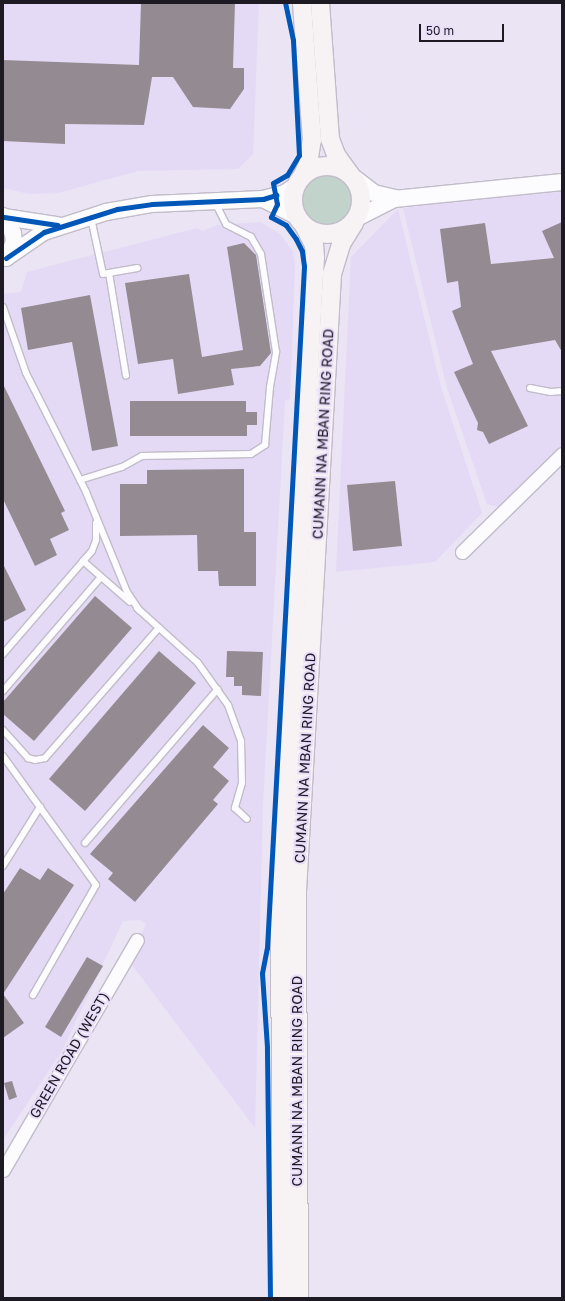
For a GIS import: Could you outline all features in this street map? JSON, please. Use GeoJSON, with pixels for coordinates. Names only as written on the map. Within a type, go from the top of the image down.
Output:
{"type":"FeatureCollection","features":[{"type":"Feature","properties":{"kind":"main road"},"geometry":{"type":"LineString","coordinates":[[302,3],[312,140],[308,164],[299,181],[293,201],[301,222],[321,234],[333,234],[356,220],[362,200],[352,176],[336,155],[330,139],[320,3]]}},
{"type":"Feature","properties":{"kind":"main road"},"geometry":{"type":"LineString","coordinates":[[299,181],[324,166],[337,167],[352,176]]}},
{"type":"Feature","properties":{"kind":"main road","name":"CUMANN NA MBAN RING ROAD"},"geometry":{"type":"LineString","coordinates":[[299,1298],[297,891],[332,274],[341,244],[356,220]]}},
{"type":"Feature","properties":{"kind":"main road","name":"CUMANN NA MBAN RING ROAD"},"geometry":{"type":"LineString","coordinates":[[281,1298],[280,891],[315,258],[314,245],[301,222]]}},
{"type":"Feature","properties":{"kind":"street"},"geometry":{"type":"LineString","coordinates":[[352,176],[374,192],[401,198]]}},
{"type":"Feature","properties":{"kind":"street"},"geometry":{"type":"LineString","coordinates":[[5,260],[37,236],[67,223],[91,216],[140,205],[263,199],[284,193],[299,181]]}},
{"type":"Feature","properties":{"kind":"street"},"geometry":{"type":"LineString","coordinates":[[356,220],[378,204],[401,198],[562,182]]}},
{"type":"Feature","properties":{"kind":"street"},"geometry":{"type":"LineString","coordinates":[[263,199],[301,222]]}},
{"type":"Feature","properties":{"kind":"street"},"geometry":{"type":"LineString","coordinates":[[4,217],[46,225],[67,223]]}},
{"type":"Feature","properties":{"kind":"street"},"geometry":{"type":"LineString","coordinates":[[4,217],[13,237],[5,260]]}},
{"type":"Feature","properties":{"kind":"street"},"geometry":{"type":"LineString","coordinates":[[462,552],[562,454]]}},
{"type":"Feature","properties":{"kind":"street","name":"GREEN ROAD (WEST)"},"geometry":{"type":"LineString","coordinates":[[3,1170],[137,940]]}},
{"type":"Feature","properties":{"kind":"lane"},"geometry":{"type":"LineString","coordinates":[[80,480],[118,469],[142,456],[251,454],[265,446],[270,387],[276,352],[261,254],[251,237],[226,224],[215,201]]}},
{"type":"Feature","properties":{"kind":"lane"},"geometry":{"type":"LineString","coordinates":[[91,216],[103,274],[137,268]]}},
{"type":"Feature","properties":{"kind":"lane"},"geometry":{"type":"LineString","coordinates":[[109,273],[126,376]]}},
{"type":"Feature","properties":{"kind":"lane"},"geometry":{"type":"LineString","coordinates":[[3,307],[23,368],[80,480],[124,587],[139,610]]}},
{"type":"Feature","properties":{"kind":"lane"},"geometry":{"type":"LineString","coordinates":[[530,388],[551,392],[562,391]]}},
{"type":"Feature","properties":{"kind":"lane"},"geometry":{"type":"LineString","coordinates":[[3,654],[93,548],[97,537],[91,504]]}},
{"type":"Feature","properties":{"kind":"lane"},"geometry":{"type":"LineString","coordinates":[[83,561],[198,663],[218,689],[235,719],[241,742],[242,789],[235,808],[247,819]]}},
{"type":"Feature","properties":{"kind":"lane"},"geometry":{"type":"LineString","coordinates":[[3,692],[101,577]]}},
{"type":"Feature","properties":{"kind":"lane"},"geometry":{"type":"LineString","coordinates":[[3,730],[28,758],[35,760],[45,758],[159,628]]}},
{"type":"Feature","properties":{"kind":"lane"},"geometry":{"type":"LineString","coordinates":[[85,843],[218,689]]}},
{"type":"Feature","properties":{"kind":"lane"},"geometry":{"type":"LineString","coordinates":[[3,756],[96,885],[33,995]]}},
{"type":"Feature","properties":{"kind":"lane"},"geometry":{"type":"LineString","coordinates":[[3,866],[40,807]]}},
{"type":"Feature","properties":{"kind":"shaded area"},"geometry":{"type":"Polygon","coordinates":[[[3,3],[259,3],[253,154],[238,169],[138,171],[58,193],[29,194],[3,188],[3,3]]]}},
{"type":"Feature","properties":{"kind":"shaded area"},"geometry":{"type":"Polygon","coordinates":[[[562,186],[562,445],[499,507],[487,504],[447,388],[403,208],[562,186]]]}},
{"type":"Feature","properties":{"kind":"shaded area"},"geometry":{"type":"Polygon","coordinates":[[[398,209],[441,387],[482,513],[435,562],[336,572],[351,257],[398,209]]]}},
{"type":"Feature","properties":{"kind":"shaded area"},"geometry":{"type":"Polygon","coordinates":[[[261,222],[281,235],[293,252],[295,265],[290,399],[285,401],[263,804],[255,1128],[129,961],[146,924],[140,920],[123,921],[62,1051],[3,1140],[3,294],[21,292],[27,272],[197,228],[203,231],[217,225],[261,222]]]}},
{"type":"Feature","properties":{"kind":"green space"},"geometry":{"type":"Polygon","coordinates":[[[323,175],[333,175],[346,182],[353,195],[353,205],[346,218],[333,225],[323,225],[314,221],[307,214],[303,205],[303,195],[307,186],[314,179],[323,175]]]}},
{"type":"Feature","properties":{"kind":"building"},"geometry":{"type":"Polygon","coordinates":[[[141,3],[235,3],[233,68],[244,68],[244,89],[230,109],[193,107],[173,77],[152,77],[144,125],[65,124],[65,144],[3,141],[3,60],[139,65],[141,3]]]}},
{"type":"Feature","properties":{"kind":"building"},"geometry":{"type":"Polygon","coordinates":[[[562,222],[562,352],[555,340],[491,351],[528,426],[489,444],[483,432],[477,430],[478,423],[454,372],[473,364],[452,311],[461,307],[458,281],[447,283],[440,229],[485,223],[491,264],[554,258],[542,231],[562,222]]]}},
{"type":"Feature","properties":{"kind":"building"},"geometry":{"type":"Polygon","coordinates":[[[244,243],[256,255],[271,353],[260,366],[231,369],[234,385],[178,394],[173,359],[138,364],[125,283],[189,274],[202,357],[243,350],[227,247],[244,243]]]}},
{"type":"Feature","properties":{"kind":"building"},"geometry":{"type":"Polygon","coordinates":[[[90,295],[118,446],[92,451],[72,342],[28,350],[21,308],[90,295]]]}},
{"type":"Feature","properties":{"kind":"building"},"geometry":{"type":"Polygon","coordinates":[[[3,384],[65,511],[61,513],[69,530],[50,539],[57,555],[35,566],[3,499],[3,384]]]}},
{"type":"Feature","properties":{"kind":"building"},"geometry":{"type":"Polygon","coordinates":[[[130,401],[246,401],[246,412],[257,412],[257,425],[247,425],[247,436],[130,436],[130,401]]]}},
{"type":"Feature","properties":{"kind":"building"},"geometry":{"type":"Polygon","coordinates":[[[244,469],[244,532],[256,532],[256,586],[219,586],[218,571],[198,571],[197,535],[120,536],[120,484],[147,484],[147,470],[244,469]]]}},
{"type":"Feature","properties":{"kind":"building"},"geometry":{"type":"Polygon","coordinates":[[[395,481],[402,546],[353,551],[347,485],[395,481]]]}},
{"type":"Feature","properties":{"kind":"building"},"geometry":{"type":"Polygon","coordinates":[[[3,564],[26,610],[3,622],[3,564]]]}},
{"type":"Feature","properties":{"kind":"building"},"geometry":{"type":"Polygon","coordinates":[[[95,596],[132,628],[34,741],[3,714],[3,702],[95,596]]]}},
{"type":"Feature","properties":{"kind":"building"},"geometry":{"type":"Polygon","coordinates":[[[159,651],[196,683],[85,811],[49,779],[159,651]]]}},
{"type":"Feature","properties":{"kind":"building"},"geometry":{"type":"Polygon","coordinates":[[[227,651],[263,652],[261,696],[242,695],[242,686],[234,686],[234,677],[226,677],[227,651]]]}},
{"type":"Feature","properties":{"kind":"building"},"geometry":{"type":"Polygon","coordinates":[[[203,725],[229,748],[213,767],[229,781],[213,800],[218,804],[135,902],[108,879],[113,873],[90,854],[203,725]]]}},
{"type":"Feature","properties":{"kind":"building"},"geometry":{"type":"Polygon","coordinates":[[[20,868],[40,880],[48,868],[74,885],[3,994],[3,894],[20,868]]]}},
{"type":"Feature","properties":{"kind":"building"},"geometry":{"type":"Polygon","coordinates":[[[87,957],[103,966],[61,1037],[45,1027],[87,957]]]}},
{"type":"Feature","properties":{"kind":"building"},"geometry":{"type":"Polygon","coordinates":[[[3,994],[24,1023],[3,1038],[3,994]]]}},
{"type":"Feature","properties":{"kind":"building"},"geometry":{"type":"Polygon","coordinates":[[[12,1081],[17,1097],[9,1100],[4,1083],[12,1081]]]}},
{"type":"Feature","properties":{"kind":"cycle path"},"geometry":{"type":"LineString","coordinates":[[270,1298],[267,1047],[262,973],[267,948],[304,266],[302,251],[296,239],[286,225],[271,217],[277,204],[273,183],[287,175],[299,155],[293,40],[285,3]]}},
{"type":"Feature","properties":{"kind":"cycle path"},"geometry":{"type":"LineString","coordinates":[[6,258],[44,232],[117,209],[152,204],[263,199],[276,195]]}},
{"type":"Feature","properties":{"kind":"cycle path"},"geometry":{"type":"LineString","coordinates":[[4,217],[57,225]]}}]}
